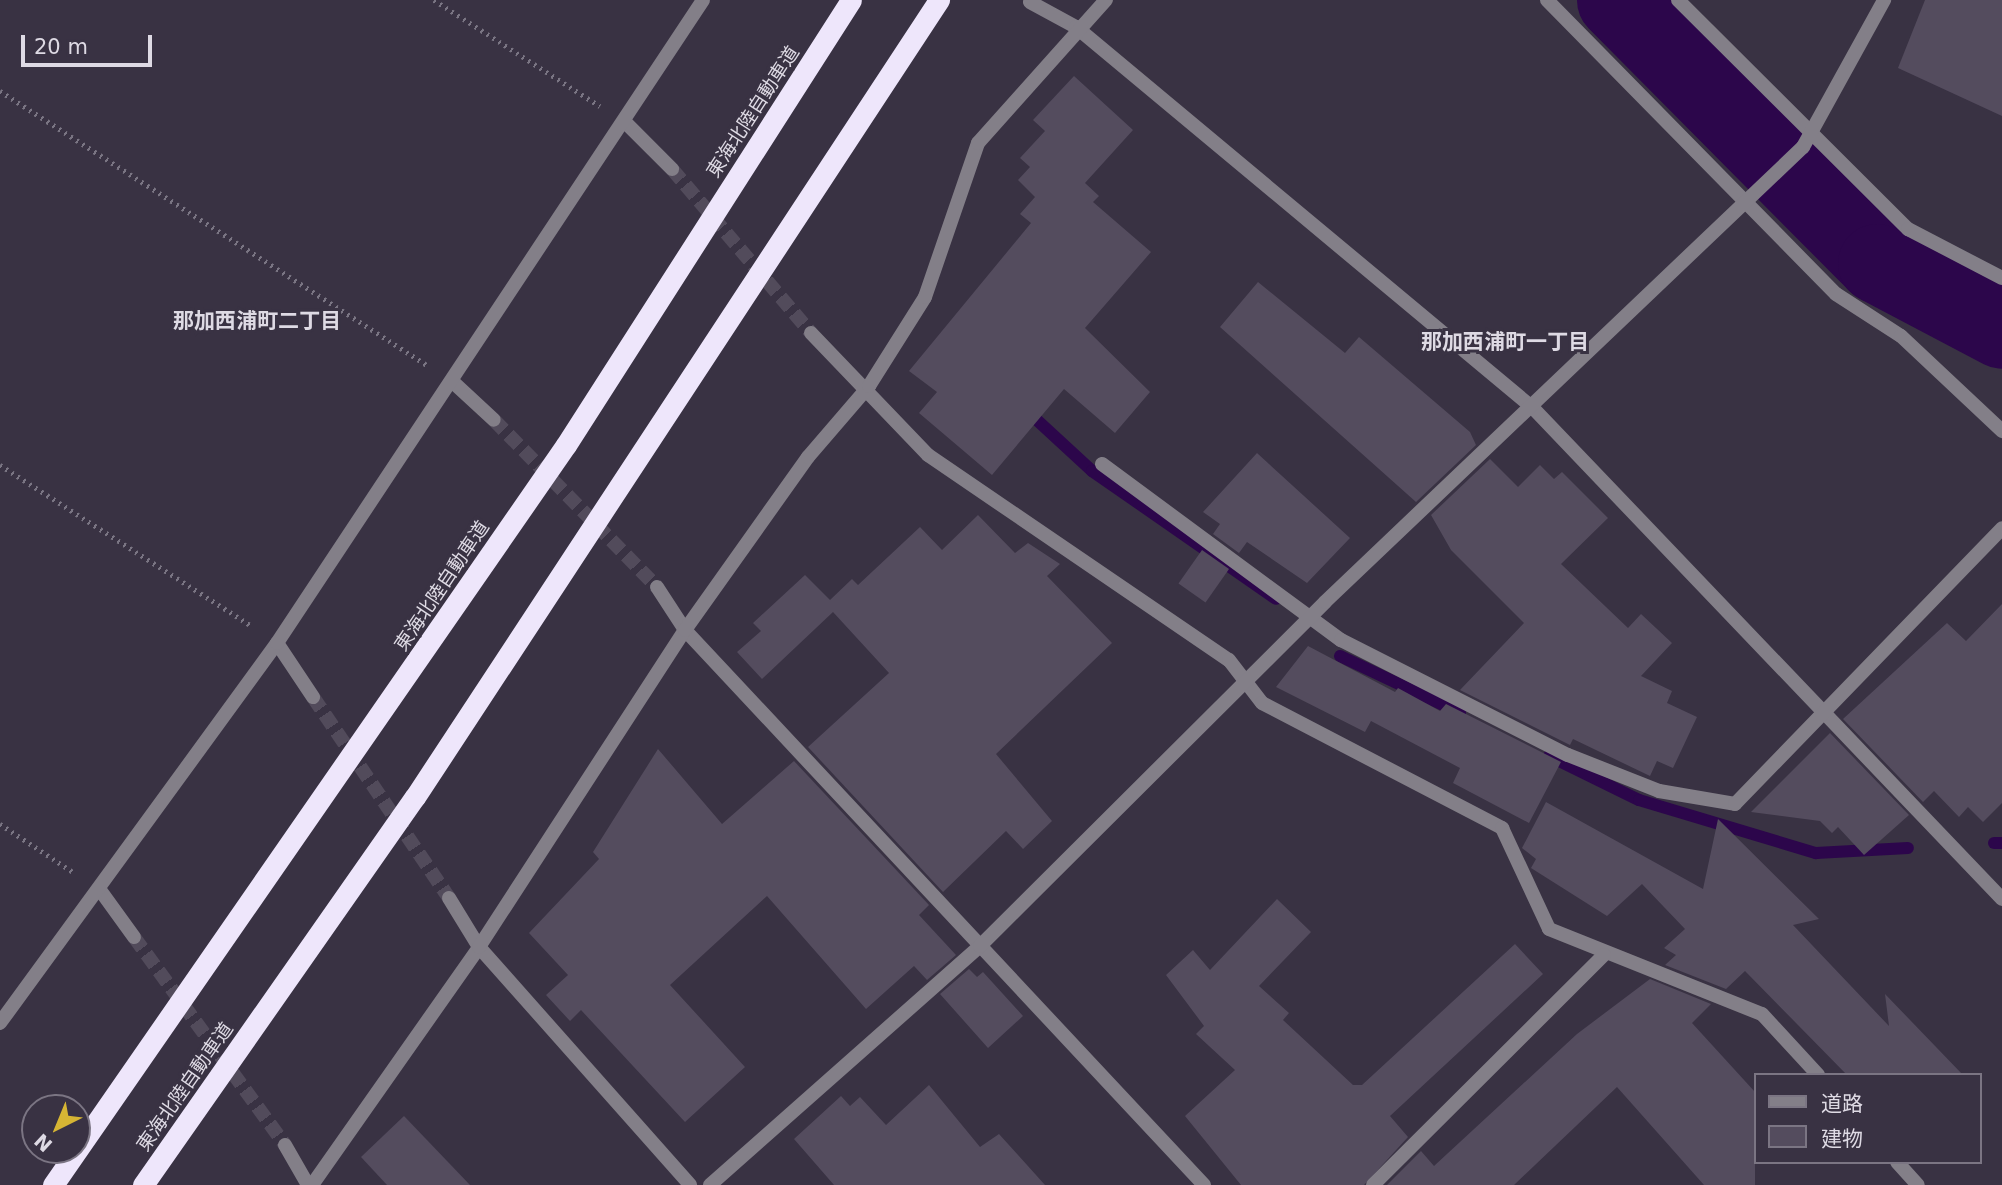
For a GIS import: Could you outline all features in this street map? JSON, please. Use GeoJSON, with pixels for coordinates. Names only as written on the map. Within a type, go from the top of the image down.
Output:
{"type":"FeatureCollection","features":[{"type":"Feature","properties":{"kind":"highway","name":"東海北陸自動車道"},"geometry":{"type":"LineString","coordinates":[[53,1185],[566,445],[851,0]]}},
{"type":"Feature","properties":{"kind":"highway","name":"東海北陸自動車道"},"geometry":{"type":"LineString","coordinates":[[143,1185],[415,797],[939,0]]}},
{"type":"Feature","properties":{"kind":"street"},"geometry":{"type":"LineString","coordinates":[[0,1023],[100,890],[277,643],[454,383],[703,0]]}},
{"type":"Feature","properties":{"kind":"street"},"geometry":{"type":"LineString","coordinates":[[285,1145],[310,1185],[479,947],[685,630],[808,457],[869,386],[925,297],[978,143],[1076,27],[1106,0]]}},
{"type":"Feature","properties":{"kind":"street"},"geometry":{"type":"LineString","coordinates":[[1547,0],[1836,293],[1901,336],[2002,431]]}},
{"type":"Feature","properties":{"kind":"street"},"geometry":{"type":"LineString","coordinates":[[1678,0],[1806,141],[1908,229],[2002,278]]}},
{"type":"Feature","properties":{"kind":"street"},"geometry":{"type":"LineString","coordinates":[[710,1185],[980,946],[1246,679],[1534,408],[1758,190],[1806,141],[1884,0]]}},
{"type":"Feature","properties":{"kind":"street"},"geometry":{"type":"LineString","coordinates":[[1030,2],[1076,27],[1534,408],[2002,900]]}},
{"type":"Feature","properties":{"kind":"street"},"geometry":{"type":"LineString","coordinates":[[624,121],[672,169]]}},
{"type":"Feature","properties":{"kind":"street"},"geometry":{"type":"LineString","coordinates":[[811,332],[869,386],[928,455],[1229,660],[1262,703],[1502,828],[1549,929],[1604,955],[1762,1014],[1816,1073]]}},
{"type":"Feature","properties":{"kind":"street"},"geometry":{"type":"LineString","coordinates":[[454,383],[494,420]]}},
{"type":"Feature","properties":{"kind":"street"},"geometry":{"type":"LineString","coordinates":[[1102,464],[1313,614],[1341,640],[1568,755],[1659,791],[1735,804],[2002,528]]}},
{"type":"Feature","properties":{"kind":"street"},"geometry":{"type":"LineString","coordinates":[[657,587],[685,630],[1203,1185]]}},
{"type":"Feature","properties":{"kind":"street"},"geometry":{"type":"LineString","coordinates":[[277,643],[313,697]]}},
{"type":"Feature","properties":{"kind":"street"},"geometry":{"type":"LineString","coordinates":[[100,890],[134,937]]}},
{"type":"Feature","properties":{"kind":"street"},"geometry":{"type":"LineString","coordinates":[[449,898],[479,947],[690,1185]]}},
{"type":"Feature","properties":{"kind":"street"},"geometry":{"type":"LineString","coordinates":[[1373,1185],[1604,955]]}},
{"type":"Feature","properties":{"kind":"street"},"geometry":{"type":"LineString","coordinates":[[1900,1164],[1918,1185]]}},
{"type":"Feature","properties":{"kind":"path"},"geometry":{"type":"LineString","coordinates":[[434,0],[624,121]]}},
{"type":"Feature","properties":{"kind":"path"},"geometry":{"type":"LineString","coordinates":[[0,91],[454,383]]}},
{"type":"Feature","properties":{"kind":"path"},"geometry":{"type":"LineString","coordinates":[[0,465],[277,643]]}},
{"type":"Feature","properties":{"kind":"path"},"geometry":{"type":"LineString","coordinates":[[0,824],[100,890]]}},
{"type":"Feature","properties":{"kind":"building"},"geometry":{"type":"Polygon","coordinates":[[[1925,0],[2002,0],[2002,116],[1898,68],[1925,0]]]}},
{"type":"Feature","properties":{"kind":"building"},"geometry":{"type":"Polygon","coordinates":[[[1074,76],[1133,130],[1085,183],[1099,196],[1093,202],[1151,252],[1085,328],[1150,392],[1115,433],[1064,389],[992,475],[919,413],[937,392],[909,371],[1031,223],[1020,214],[1035,197],[1018,180],[1030,167],[1020,158],[1045,131],[1033,120],[1074,76]]]}},
{"type":"Feature","properties":{"kind":"building"},"geometry":{"type":"Polygon","coordinates":[[[1258,282],[1345,353],[1359,337],[1470,432],[1476,445],[1416,502],[1220,327],[1258,282]]]}},
{"type":"Feature","properties":{"kind":"building"},"geometry":{"type":"Polygon","coordinates":[[[1257,453],[1350,538],[1307,583],[1247,542],[1239,553],[1213,534],[1220,524],[1203,512],[1257,453]]]}},
{"type":"Feature","properties":{"kind":"building"},"geometry":{"type":"Polygon","coordinates":[[[1490,459],[1518,487],[1540,465],[1554,479],[1562,472],[1608,518],[1561,564],[1628,628],[1641,614],[1672,643],[1641,676],[1672,691],[1667,703],[1697,717],[1673,768],[1657,761],[1650,776],[1573,739],[1570,745],[1460,690],[1524,623],[1451,550],[1431,515],[1490,459]]]}},
{"type":"Feature","properties":{"kind":"building"},"geometry":{"type":"Polygon","coordinates":[[[978,515],[1015,553],[1028,543],[1060,564],[1047,576],[1112,643],[996,754],[1052,821],[1023,849],[1006,831],[943,892],[808,747],[889,673],[833,612],[762,679],[737,652],[761,631],[753,623],[805,575],[830,600],[852,579],[858,585],[920,527],[942,550],[978,515]]]}},
{"type":"Feature","properties":{"kind":"building"},"geometry":{"type":"Polygon","coordinates":[[[1202,550],[1229,569],[1206,603],[1178,584],[1202,550]]]}},
{"type":"Feature","properties":{"kind":"building"},"geometry":{"type":"Polygon","coordinates":[[[2002,604],[2002,803],[1983,822],[1968,807],[1959,817],[1934,791],[1923,802],[1843,719],[1947,623],[1966,641],[2002,604]]]}},
{"type":"Feature","properties":{"kind":"building"},"geometry":{"type":"Polygon","coordinates":[[[1308,646],[1395,692],[1398,688],[1440,711],[1446,704],[1561,762],[1529,823],[1453,783],[1460,768],[1371,721],[1365,732],[1276,687],[1308,646]]]}},
{"type":"Feature","properties":{"kind":"building"},"geometry":{"type":"Polygon","coordinates":[[[1830,733],[1909,815],[1864,855],[1838,827],[1832,833],[1820,821],[1751,812],[1830,733]]]}},
{"type":"Feature","properties":{"kind":"building"},"geometry":{"type":"Polygon","coordinates":[[[658,749],[722,824],[794,761],[929,905],[919,915],[956,955],[927,980],[914,966],[866,1009],[767,896],[670,985],[745,1067],[685,1122],[581,1010],[570,1021],[546,995],[568,975],[529,933],[599,859],[593,852],[658,749]]]}},
{"type":"Feature","properties":{"kind":"building"},"geometry":{"type":"Polygon","coordinates":[[[1546,802],[1703,889],[1718,819],[1819,919],[1793,925],[1889,1026],[1885,994],[1961,1073],[1845,1073],[1745,971],[1726,989],[1665,965],[1676,955],[1664,948],[1685,929],[1642,884],[1607,916],[1531,868],[1536,859],[1522,848],[1546,802]]]}},
{"type":"Feature","properties":{"kind":"building"},"geometry":{"type":"Polygon","coordinates":[[[1277,899],[1311,932],[1259,986],[1289,1013],[1283,1020],[1353,1085],[1362,1085],[1515,944],[1543,974],[1390,1116],[1408,1137],[1364,1185],[1241,1185],[1185,1116],[1235,1070],[1196,1034],[1204,1026],[1166,975],[1193,950],[1210,970],[1277,899]]]}},
{"type":"Feature","properties":{"kind":"building"},"geometry":{"type":"Polygon","coordinates":[[[969,969],[977,977],[983,972],[1023,1016],[988,1048],[940,994],[969,969]]]}},
{"type":"Feature","properties":{"kind":"building"},"geometry":{"type":"Polygon","coordinates":[[[1650,979],[1711,1004],[1692,1023],[1754,1091],[1755,1185],[1704,1185],[1617,1087],[1514,1185],[1387,1185],[1421,1151],[1434,1166],[1577,1034],[1650,979]]]}},
{"type":"Feature","properties":{"kind":"building"},"geometry":{"type":"Polygon","coordinates":[[[929,1085],[980,1147],[999,1134],[1045,1185],[834,1185],[794,1139],[841,1096],[850,1106],[860,1097],[886,1125],[929,1085]]]}},
{"type":"Feature","properties":{"kind":"building"},"geometry":{"type":"Polygon","coordinates":[[[404,1116],[470,1185],[387,1185],[361,1157],[404,1116]]]}},
{"type":"Feature","properties":{"kind":"waterway"},"geometry":{"type":"LineString","coordinates":[[1616,0],[1877,263],[2002,329]]}},
{"type":"Feature","properties":{"kind":"waterway"},"geometry":{"type":"LineString","coordinates":[[1026,410],[1092,471],[1276,599]]}},
{"type":"Feature","properties":{"kind":"waterway"},"geometry":{"type":"LineString","coordinates":[[1340,656],[1460,713]]}},
{"type":"Feature","properties":{"kind":"waterway"},"geometry":{"type":"LineString","coordinates":[[1549,756],[1639,800],[1816,853],[1908,848]]}},
{"type":"Feature","properties":{"kind":"waterway"},"geometry":{"type":"LineString","coordinates":[[1994,843],[2002,843]]}},
{"type":"Feature","properties":{"kind":"tunnel"},"geometry":{"type":"LineString","coordinates":[[672,169],[811,333]]}},
{"type":"Feature","properties":{"kind":"tunnel"},"geometry":{"type":"LineString","coordinates":[[494,420],[657,587]]}},
{"type":"Feature","properties":{"kind":"tunnel"},"geometry":{"type":"LineString","coordinates":[[313,697],[449,898]]}},
{"type":"Feature","properties":{"kind":"tunnel"},"geometry":{"type":"LineString","coordinates":[[134,937],[285,1145]]}},
{"type":"Feature","properties":{"kind":"district","name":"那加西浦町二丁目"},"geometry":{"type":"Point","coordinates":[257,321]}},
{"type":"Feature","properties":{"kind":"district","name":"那加西浦町一丁目"},"geometry":{"type":"Point","coordinates":[1505,342]}}]}
